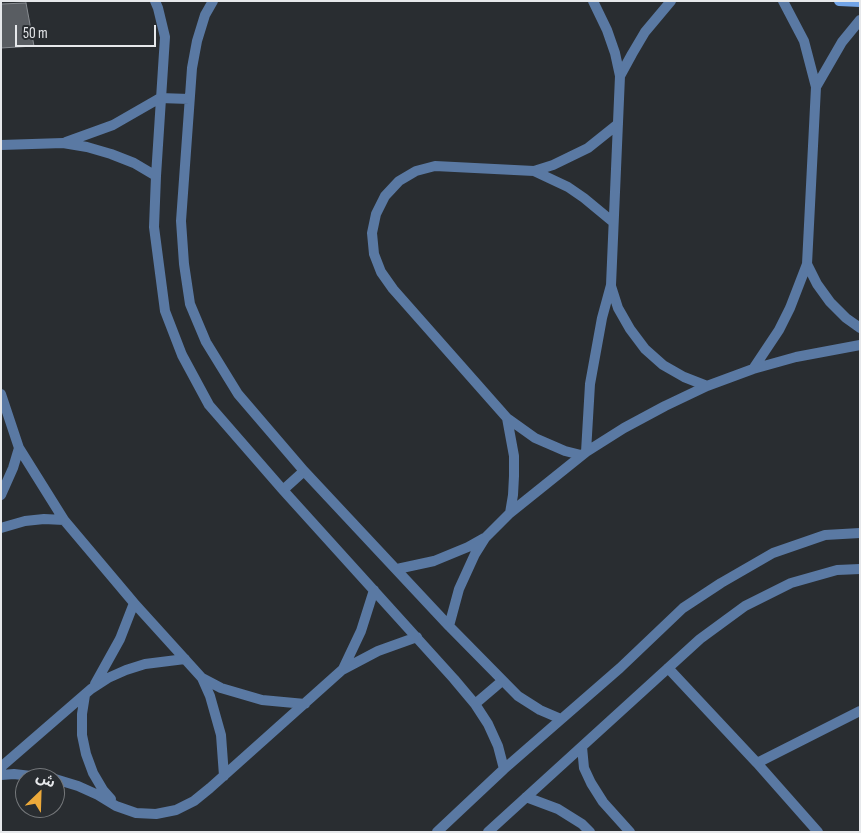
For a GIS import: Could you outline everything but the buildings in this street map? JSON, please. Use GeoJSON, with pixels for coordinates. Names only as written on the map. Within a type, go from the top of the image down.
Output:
{"type":"FeatureCollection","features":[{"type":"Feature","properties":{"kind":"street"},"geometry":{"type":"LineString","coordinates":[[155,1],[165,36],[154,227],[165,311],[182,355],[209,405],[475,704],[488,724],[498,746],[504,769]]}},
{"type":"Feature","properties":{"kind":"street"},"geometry":{"type":"LineString","coordinates":[[213,1],[205,15],[197,41],[189,99],[181,221],[184,264],[190,304],[206,342],[238,394],[304,471],[398,569],[449,626],[518,696],[540,710],[561,719]]}},
{"type":"Feature","properties":{"kind":"street"},"geometry":{"type":"LineString","coordinates":[[584,454],[594,359],[611,285],[620,76],[607,30],[593,1]]}},
{"type":"Feature","properties":{"kind":"street"},"geometry":{"type":"LineString","coordinates":[[620,76],[645,32],[672,1]]}},
{"type":"Feature","properties":{"kind":"street"},"geometry":{"type":"LineString","coordinates":[[753,369],[779,330],[793,301],[807,264],[816,87],[804,41],[783,1]]}},
{"type":"Feature","properties":{"kind":"street"},"geometry":{"type":"LineString","coordinates":[[839,1],[860,2]]}},
{"type":"Feature","properties":{"kind":"street"},"geometry":{"type":"LineString","coordinates":[[816,87],[842,42],[860,20]]}},
{"type":"Feature","properties":{"kind":"street"},"geometry":{"type":"LineString","coordinates":[[63,143],[113,125],[160,98],[189,99]]}},
{"type":"Feature","properties":{"kind":"street"},"geometry":{"type":"LineString","coordinates":[[584,454],[565,451],[542,441],[507,418],[393,289],[381,272],[374,254],[372,234],[376,214],[385,196],[398,182],[416,171],[435,166],[534,171],[553,165],[588,148],[618,124]]}},
{"type":"Feature","properties":{"kind":"street"},"geometry":{"type":"LineString","coordinates":[[1,155],[4,144],[63,143],[111,154],[134,163],[156,176]]}},
{"type":"Feature","properties":{"kind":"street"},"geometry":{"type":"LineString","coordinates":[[534,171],[568,187],[614,222]]}},
{"type":"Feature","properties":{"kind":"street"},"geometry":{"type":"LineString","coordinates":[[807,264],[817,284],[830,302],[846,318],[860,328]]}},
{"type":"Feature","properties":{"kind":"street"},"geometry":{"type":"LineString","coordinates":[[611,285],[618,308],[630,330],[645,348],[663,365],[684,377],[707,386]]}},
{"type":"Feature","properties":{"kind":"street"},"geometry":{"type":"LineString","coordinates":[[449,626],[459,589],[475,554],[485,538],[510,513],[584,454],[624,428],[707,386],[753,369],[796,357],[860,345]]}},
{"type":"Feature","properties":{"kind":"street"},"geometry":{"type":"LineString","coordinates":[[1,394],[19,448],[64,520],[134,603],[202,678],[210,696],[219,726],[224,755],[224,776]]}},
{"type":"Feature","properties":{"kind":"street"},"geometry":{"type":"LineString","coordinates":[[507,418],[514,476],[514,495],[510,513]]}},
{"type":"Feature","properties":{"kind":"street"},"geometry":{"type":"LineString","coordinates":[[1,495],[13,468],[19,448]]}},
{"type":"Feature","properties":{"kind":"street"},"geometry":{"type":"LineString","coordinates":[[283,490],[304,471]]}},
{"type":"Feature","properties":{"kind":"street"},"geometry":{"type":"LineString","coordinates":[[1,528],[25,521],[44,519],[64,520]]}},
{"type":"Feature","properties":{"kind":"street"},"geometry":{"type":"LineString","coordinates":[[437,832],[504,769],[620,668],[683,608],[720,583],[773,553],[825,535],[860,533]]}},
{"type":"Feature","properties":{"kind":"street"},"geometry":{"type":"LineString","coordinates":[[398,569],[434,561],[485,538]]}},
{"type":"Feature","properties":{"kind":"street"},"geometry":{"type":"LineString","coordinates":[[488,832],[700,639],[745,606],[791,583],[837,570],[860,569]]}},
{"type":"Feature","properties":{"kind":"street"},"geometry":{"type":"LineString","coordinates":[[342,670],[361,631],[374,590]]}},
{"type":"Feature","properties":{"kind":"street"},"geometry":{"type":"LineString","coordinates":[[116,806],[103,790],[93,773],[86,754],[82,728],[88,692],[112,657],[134,603]]}},
{"type":"Feature","properties":{"kind":"street"},"geometry":{"type":"LineString","coordinates":[[65,782],[84,789],[116,806],[136,812],[156,814],[176,810],[194,801],[224,776],[342,670],[378,650],[417,637]]}},
{"type":"Feature","properties":{"kind":"street"},"geometry":{"type":"LineString","coordinates":[[1,767],[88,692],[108,678],[139,666],[164,660],[185,659]]}},
{"type":"Feature","properties":{"kind":"street"},"geometry":{"type":"LineString","coordinates":[[668,668],[758,763],[818,832]]}},
{"type":"Feature","properties":{"kind":"street"},"geometry":{"type":"LineString","coordinates":[[202,678],[221,688],[262,700],[305,704]]}},
{"type":"Feature","properties":{"kind":"street"},"geometry":{"type":"LineString","coordinates":[[475,704],[502,681]]}},
{"type":"Feature","properties":{"kind":"street"},"geometry":{"type":"LineString","coordinates":[[758,763],[860,711]]}},
{"type":"Feature","properties":{"kind":"street"},"geometry":{"type":"LineString","coordinates":[[582,747],[584,768],[591,782],[603,802],[628,831]]}},
{"type":"Feature","properties":{"kind":"street"},"geometry":{"type":"LineString","coordinates":[[1,775],[15,775]]}},
{"type":"Feature","properties":{"kind":"street"},"geometry":{"type":"LineString","coordinates":[[526,797],[558,809],[582,824],[590,832]]}}]}
